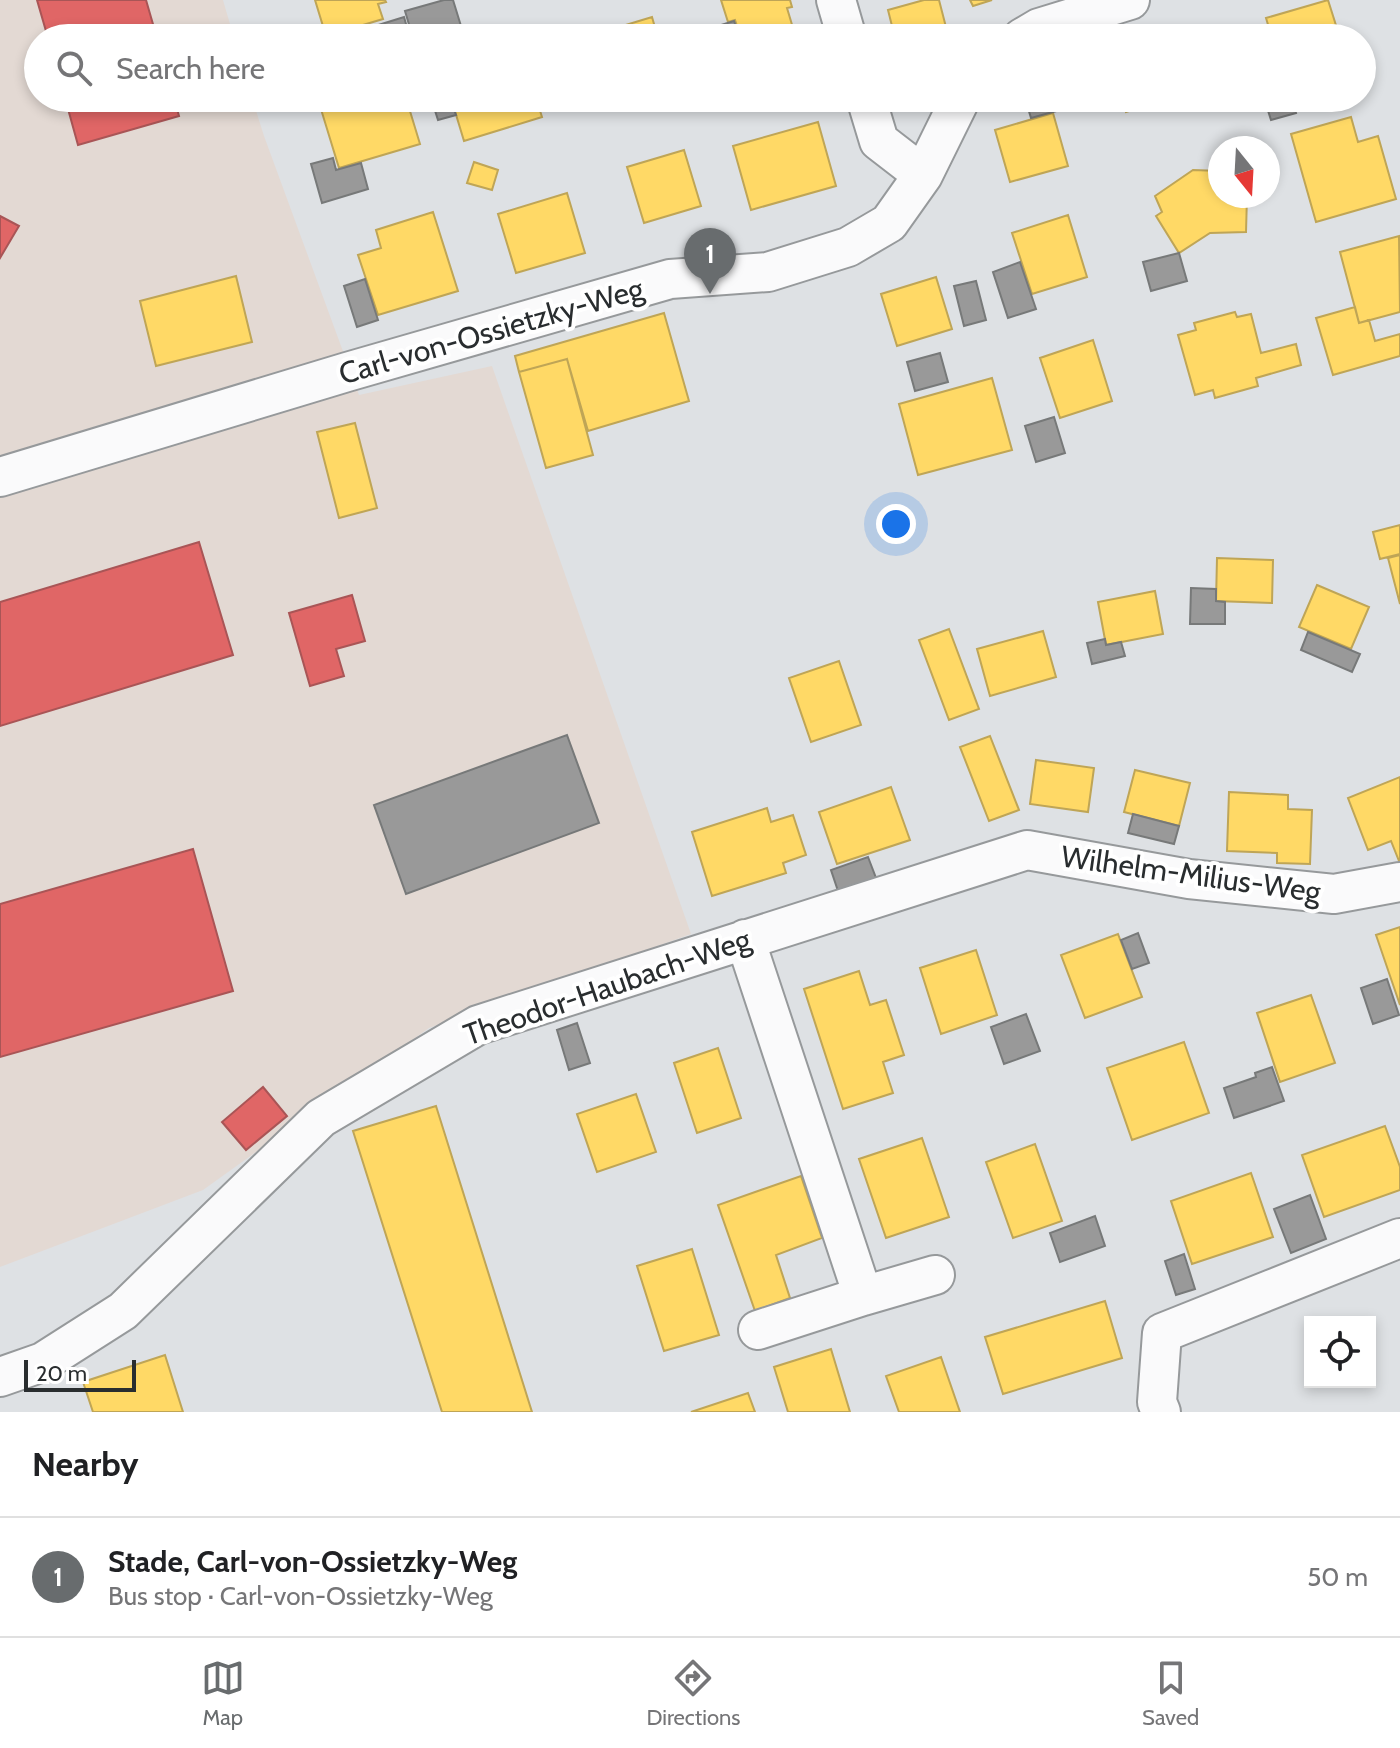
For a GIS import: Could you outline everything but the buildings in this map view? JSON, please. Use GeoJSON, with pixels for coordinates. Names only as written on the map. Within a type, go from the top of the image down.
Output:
{"type":"FeatureCollection","features":[{"type":"Feature","properties":{"kind":"street"},"geometry":{"type":"LineString","coordinates":[[836,0],[843,24]]}},
{"type":"Feature","properties":{"kind":"street"},"geometry":{"type":"LineString","coordinates":[[1052,24],[1130,0]]}},
{"type":"Feature","properties":{"kind":"street"},"geometry":{"type":"LineString","coordinates":[[870,112],[879,141],[923,175]]}},
{"type":"Feature","properties":{"kind":"street","name":"Carl-von-Ossietzky-Weg"},"geometry":{"type":"LineString","coordinates":[[0,477],[670,279],[768,272],[848,247],[889,223],[923,175],[954,112]]}},
{"type":"Feature","properties":{"kind":"street","name":"Wilhelm-Milius-Weg"},"geometry":{"type":"LineString","coordinates":[[984,862],[1027,850],[1189,879],[1334,894],[1400,882]]}},
{"type":"Feature","properties":{"kind":"street","name":"Theodor-Haubach-Weg"},"geometry":{"type":"LineString","coordinates":[[0,1377],[43,1362],[123,1311],[321,1118],[478,1025],[984,862]]}},
{"type":"Feature","properties":{"kind":"street"},"geometry":{"type":"LineString","coordinates":[[745,939],[863,1296]]}},
{"type":"Feature","properties":{"kind":"street"},"geometry":{"type":"LineString","coordinates":[[1161,1412],[1157,1402],[1162,1333],[1400,1238]]}},
{"type":"Feature","properties":{"kind":"street"},"geometry":{"type":"LineString","coordinates":[[758,1330],[935,1275]]}},
{"type":"Feature","properties":{"kind":"shaded area"},"geometry":{"type":"Polygon","coordinates":[[[0,0],[223,0],[230,24],[24,24],[24,112],[256,112],[359,395],[492,366],[691,934],[429,1028],[203,1190],[0,1267],[0,0]]]}},
{"type":"Feature","properties":{"kind":"place","name":"Stade, Carl-von-Ossietzky-Weg"},"geometry":{"type":"Point","coordinates":[710,294]}}]}
